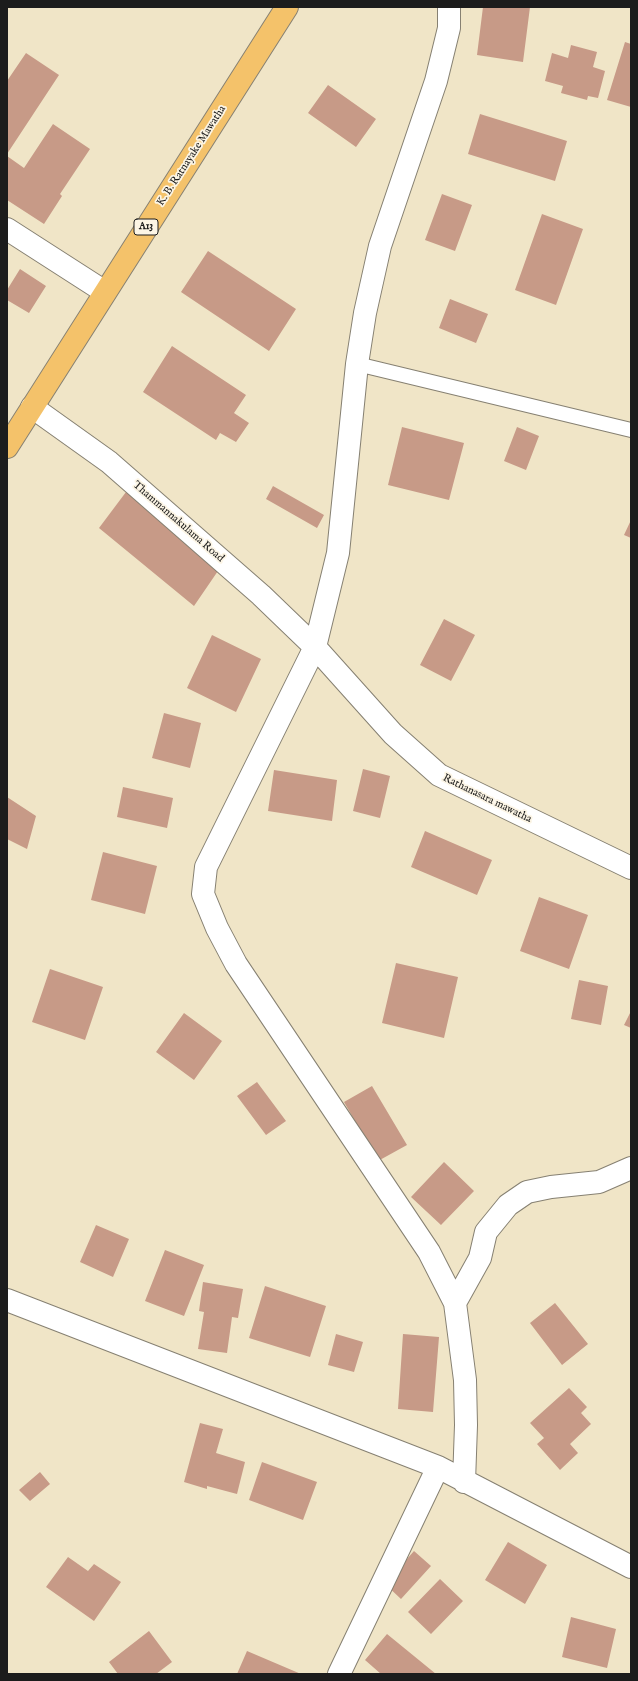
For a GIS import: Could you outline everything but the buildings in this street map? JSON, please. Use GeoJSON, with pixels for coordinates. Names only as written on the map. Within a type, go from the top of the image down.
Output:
{"type":"FeatureCollection","features":[{"type":"Feature","properties":{"kind":"highway","name":"K. B. Ratnayake Mawatha"},"geometry":{"type":"LineString","coordinates":[[7,446],[286,7]]}},
{"type":"Feature","properties":{"kind":"street"},"geometry":{"type":"LineString","coordinates":[[449,7],[449,28],[436,82],[380,246],[365,313],[357,364],[338,553],[315,647],[206,867],[203,894],[217,928],[236,964],[429,1252],[455,1303],[465,1380],[466,1425],[464,1482]]}},
{"type":"Feature","properties":{"kind":"street"},"geometry":{"type":"LineString","coordinates":[[7,229],[105,292]]}},
{"type":"Feature","properties":{"kind":"street","name":"Thammannakulama Road"},"geometry":{"type":"LineString","coordinates":[[32,407],[109,462],[261,595],[315,647]]}},
{"type":"Feature","properties":{"kind":"street","name":"Rathanasara mawatha"},"geometry":{"type":"LineString","coordinates":[[315,647],[393,734],[439,775],[631,868]]}},
{"type":"Feature","properties":{"kind":"street"},"geometry":{"type":"LineString","coordinates":[[455,1303],[480,1258],[486,1232],[508,1205],[527,1192],[551,1187],[599,1182],[631,1168]]}},
{"type":"Feature","properties":{"kind":"street"},"geometry":{"type":"LineString","coordinates":[[7,1300],[438,1467],[464,1482],[631,1567]]}},
{"type":"Feature","properties":{"kind":"street"},"geometry":{"type":"LineString","coordinates":[[339,1674],[438,1467]]}},
{"type":"Feature","properties":{"kind":"lane"},"geometry":{"type":"LineString","coordinates":[[357,364],[631,430]]}}]}
